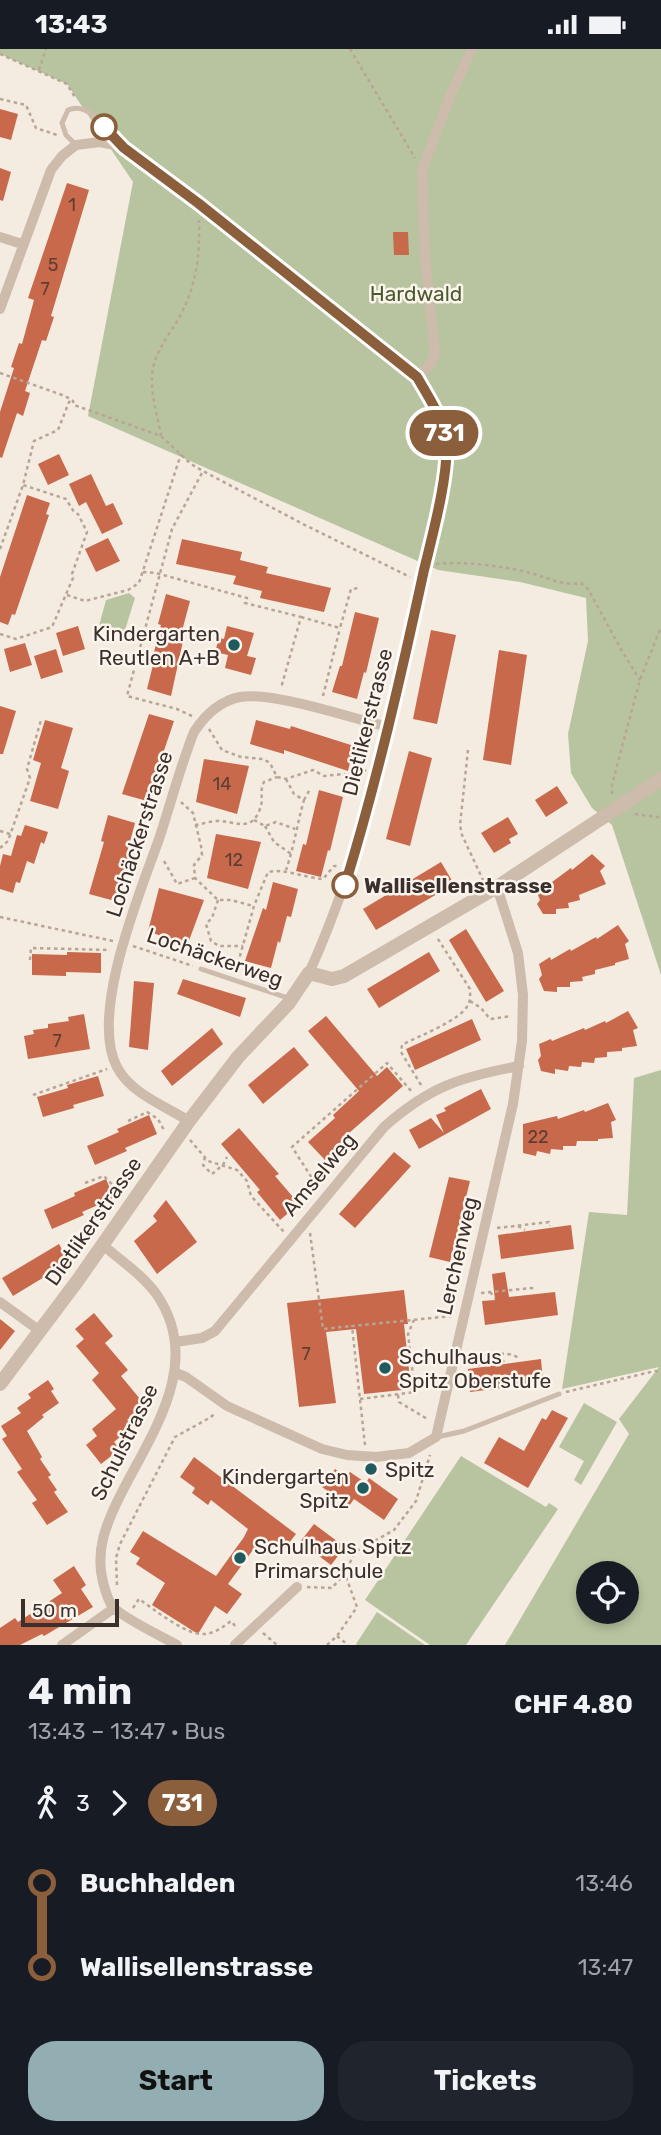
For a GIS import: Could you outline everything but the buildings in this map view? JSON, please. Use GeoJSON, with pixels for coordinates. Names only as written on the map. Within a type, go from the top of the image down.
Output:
{"type":"FeatureCollection","features":[{"type":"Feature","properties":{"kind":"street"},"geometry":{"type":"LineString","coordinates":[[0,309],[51,170],[62,156],[76,145],[100,142],[124,148],[198,203],[417,377],[430,365],[435,354],[425,257],[422,170],[451,94],[472,49]]}},
{"type":"Feature","properties":{"kind":"street"},"geometry":{"type":"LineString","coordinates":[[0,237],[22,244]]}},
{"type":"Feature","properties":{"kind":"street","name":"Dietlikerstrasse"},"geometry":{"type":"LineString","coordinates":[[0,1384],[237,1057],[291,999],[309,973],[333,922],[389,727],[445,465],[446,439],[435,409],[417,377]]}},
{"type":"Feature","properties":{"kind":"street","name":"Lochäckerstrasse"},"geometry":{"type":"LineString","coordinates":[[189,1121],[139,1091],[122,1076],[113,1058],[110,1034],[111,1004],[122,943],[194,732],[214,708],[227,701],[255,696],[389,727]]}},
{"type":"Feature","properties":{"kind":"street"},"geometry":{"type":"LineString","coordinates":[[309,973],[332,979],[344,976],[497,887],[661,779]]}},
{"type":"Feature","properties":{"kind":"street","name":"Lerchenweg"},"geometry":{"type":"LineString","coordinates":[[436,1437],[513,1104],[524,1024],[522,976],[517,949],[497,887]]}},
{"type":"Feature","properties":{"kind":"street","name":"Amselweg"},"geometry":{"type":"LineString","coordinates":[[175,1342],[202,1338],[215,1331],[384,1126],[410,1104],[441,1087],[480,1073],[519,1066]]}},
{"type":"Feature","properties":{"kind":"street","name":"Schulstrasse"},"geometry":{"type":"LineString","coordinates":[[103,1245],[137,1273],[158,1296],[171,1323],[176,1373],[171,1394],[108,1519],[101,1544],[99,1559],[105,1590],[114,1608]]}},
{"type":"Feature","properties":{"kind":"street"},"geometry":{"type":"LineString","coordinates":[[0,1302],[40,1331]]}},
{"type":"Feature","properties":{"kind":"street"},"geometry":{"type":"LineString","coordinates":[[176,1373],[227,1406],[323,1449],[347,1455],[376,1457],[409,1453],[436,1437]]}},
{"type":"Feature","properties":{"kind":"street"},"geometry":{"type":"LineString","coordinates":[[235,1645],[297,1587]]}},
{"type":"Feature","properties":{"kind":"street"},"geometry":{"type":"LineString","coordinates":[[62,1645],[114,1608],[177,1645]]}},
{"type":"Feature","properties":{"kind":"lane"},"geometry":{"type":"LineString","coordinates":[[76,145],[66,135],[62,123],[68,110],[81,108],[94,115],[124,148]]}},
{"type":"Feature","properties":{"kind":"lane","name":"Lochäckerweg"},"geometry":{"type":"LineString","coordinates":[[201,969],[291,999]]}},
{"type":"Feature","properties":{"kind":"lane"},"geometry":{"type":"LineString","coordinates":[[436,1437],[464,1431],[559,1394]]}},
{"type":"Feature","properties":{"kind":"path"},"geometry":{"type":"LineString","coordinates":[[39,70],[46,49]]}},
{"type":"Feature","properties":{"kind":"path"},"geometry":{"type":"LineString","coordinates":[[350,49],[422,170]]}},
{"type":"Feature","properties":{"kind":"path"},"geometry":{"type":"LineString","coordinates":[[0,54],[67,84],[81,108]]}},
{"type":"Feature","properties":{"kind":"path"},"geometry":{"type":"LineString","coordinates":[[0,99],[26,105],[36,128],[76,145]]}},
{"type":"Feature","properties":{"kind":"path"},"geometry":{"type":"LineString","coordinates":[[161,436],[152,377],[161,344],[181,314],[196,278],[200,249],[198,203]]}},
{"type":"Feature","properties":{"kind":"path"},"geometry":{"type":"LineString","coordinates":[[0,373],[65,396],[73,401],[74,405],[161,436],[202,471],[421,584]]}},
{"type":"Feature","properties":{"kind":"path"},"geometry":{"type":"LineString","coordinates":[[0,549],[23,485],[34,441],[58,430],[68,403],[73,401]]}},
{"type":"Feature","properties":{"kind":"path"},"geometry":{"type":"LineString","coordinates":[[67,595],[85,601],[128,590],[139,583],[181,454]]}},
{"type":"Feature","properties":{"kind":"path"},"geometry":{"type":"LineString","coordinates":[[192,716],[177,709],[127,697],[172,529],[202,471]]}},
{"type":"Feature","properties":{"kind":"path"},"geometry":{"type":"LineString","coordinates":[[0,634],[16,639],[52,627],[67,595],[87,532],[66,499],[23,485]]}},
{"type":"Feature","properties":{"kind":"path"},"geometry":{"type":"LineString","coordinates":[[426,563],[488,566],[533,573],[568,586],[581,583],[588,589],[640,680]]}},
{"type":"Feature","properties":{"kind":"path"},"geometry":{"type":"LineString","coordinates":[[143,572],[156,573],[247,598],[246,603],[340,628]]}},
{"type":"Feature","properties":{"kind":"path"},"geometry":{"type":"LineString","coordinates":[[321,703],[351,589],[359,588]]}},
{"type":"Feature","properties":{"kind":"path"},"geometry":{"type":"LineString","coordinates":[[280,692],[301,617]]}},
{"type":"Feature","properties":{"kind":"path"},"geometry":{"type":"LineString","coordinates":[[661,627],[640,680],[612,784],[611,811],[621,814],[642,813],[658,817],[661,821]]}},
{"type":"Feature","properties":{"kind":"path"},"geometry":{"type":"LineString","coordinates":[[0,848],[8,841],[30,778],[27,769],[41,720]]}},
{"type":"Feature","properties":{"kind":"path"},"geometry":{"type":"LineString","coordinates":[[205,726],[222,750],[241,757],[263,759],[270,763],[277,776]]}},
{"type":"Feature","properties":{"kind":"path"},"geometry":{"type":"LineString","coordinates":[[468,750],[460,825],[483,880]]}},
{"type":"Feature","properties":{"kind":"path"},"geometry":{"type":"LineString","coordinates":[[195,825],[218,821],[243,825],[254,820],[262,804],[261,787],[264,782],[277,776],[286,779],[313,770],[324,776],[343,773],[353,777],[369,770]]}},
{"type":"Feature","properties":{"kind":"path"},"geometry":{"type":"LineString","coordinates":[[286,779],[293,794],[304,800]]}},
{"type":"Feature","properties":{"kind":"path"},"geometry":{"type":"LineString","coordinates":[[286,871],[294,848],[295,829],[310,789]]}},
{"type":"Feature","properties":{"kind":"path"},"geometry":{"type":"LineString","coordinates":[[178,800],[190,809],[202,855],[194,865],[194,878],[218,900],[231,900],[254,906]]}},
{"type":"Feature","properties":{"kind":"path"},"geometry":{"type":"LineString","coordinates":[[254,820],[264,826],[274,842],[291,855]]}},
{"type":"Feature","properties":{"kind":"path"},"geometry":{"type":"LineString","coordinates":[[264,826],[276,822],[295,829]]}},
{"type":"Feature","properties":{"kind":"path"},"geometry":{"type":"LineString","coordinates":[[0,831],[10,834]]}},
{"type":"Feature","properties":{"kind":"path"},"geometry":{"type":"LineString","coordinates":[[158,858],[167,865],[177,884],[194,878]]}},
{"type":"Feature","properties":{"kind":"path"},"geometry":{"type":"LineString","coordinates":[[234,980],[254,906],[268,872],[286,871],[293,876],[319,879],[326,877],[334,866],[342,867]]}},
{"type":"Feature","properties":{"kind":"path"},"geometry":{"type":"LineString","coordinates":[[218,900],[212,918],[206,924],[211,941],[219,946],[243,946]]}},
{"type":"Feature","properties":{"kind":"path","name":"Lochäckerweg"},"geometry":{"type":"LineString","coordinates":[[0,917],[115,942]]}},
{"type":"Feature","properties":{"kind":"path"},"geometry":{"type":"LineString","coordinates":[[423,1087],[401,1052],[402,1045],[452,1020],[464,1011],[470,1001],[470,989],[433,932]]}},
{"type":"Feature","properties":{"kind":"path","name":"Lochäckerweg"},"geometry":{"type":"LineString","coordinates":[[130,945],[201,969]]}},
{"type":"Feature","properties":{"kind":"path"},"geometry":{"type":"LineString","coordinates":[[30,960],[31,948],[113,950]]}},
{"type":"Feature","properties":{"kind":"path"},"geometry":{"type":"LineString","coordinates":[[470,1001],[481,1008],[490,1019],[515,1015]]}},
{"type":"Feature","properties":{"kind":"path"},"geometry":{"type":"LineString","coordinates":[[321,1191],[292,1147],[387,1063],[413,1094]]}},
{"type":"Feature","properties":{"kind":"path"},"geometry":{"type":"LineString","coordinates":[[33,1095],[107,1069]]}},
{"type":"Feature","properties":{"kind":"path"},"geometry":{"type":"LineString","coordinates":[[128,1121],[147,1112],[158,1119],[169,1138]]}},
{"type":"Feature","properties":{"kind":"path"},"geometry":{"type":"LineString","coordinates":[[190,1140],[208,1161],[237,1170],[247,1181],[251,1196],[291,1239]]}},
{"type":"Feature","properties":{"kind":"path"},"geometry":{"type":"LineString","coordinates":[[205,1157],[203,1165],[212,1174],[223,1165],[227,1157]]}},
{"type":"Feature","properties":{"kind":"path"},"geometry":{"type":"LineString","coordinates":[[85,1184],[104,1176],[125,1198]]}},
{"type":"Feature","properties":{"kind":"path"},"geometry":{"type":"LineString","coordinates":[[483,1230],[549,1222],[550,1226]]}},
{"type":"Feature","properties":{"kind":"path"},"geometry":{"type":"LineString","coordinates":[[517,1227],[525,1230]]}},
{"type":"Feature","properties":{"kind":"path"},"geometry":{"type":"LineString","coordinates":[[310,1228],[323,1329],[454,1315]]}},
{"type":"Feature","properties":{"kind":"path"},"geometry":{"type":"LineString","coordinates":[[499,1228],[508,1232]]}},
{"type":"Feature","properties":{"kind":"path"},"geometry":{"type":"LineString","coordinates":[[468,1295],[532,1288],[534,1291]]}},
{"type":"Feature","properties":{"kind":"path"},"geometry":{"type":"LineString","coordinates":[[500,1291],[500,1297]]}},
{"type":"Feature","properties":{"kind":"path"},"geometry":{"type":"LineString","coordinates":[[490,1292],[495,1298]]}},
{"type":"Feature","properties":{"kind":"path"},"geometry":{"type":"LineString","coordinates":[[360,1399],[415,1392],[408,1334],[414,1319]]}},
{"type":"Feature","properties":{"kind":"path"},"geometry":{"type":"LineString","coordinates":[[352,1326],[365,1449]]}},
{"type":"Feature","properties":{"kind":"path"},"geometry":{"type":"LineString","coordinates":[[452,1361],[498,1355],[520,1359]]}},
{"type":"Feature","properties":{"kind":"path"},"geometry":{"type":"LineString","coordinates":[[498,1355],[504,1362]]}},
{"type":"Feature","properties":{"kind":"path"},"geometry":{"type":"LineString","coordinates":[[483,1357],[484,1365]]}},
{"type":"Feature","properties":{"kind":"path"},"geometry":{"type":"LineString","coordinates":[[474,1358],[479,1366]]}},
{"type":"Feature","properties":{"kind":"path"},"geometry":{"type":"LineString","coordinates":[[559,1394],[655,1371],[661,1372]]}},
{"type":"Feature","properties":{"kind":"path"},"geometry":{"type":"LineString","coordinates":[[297,1587],[332,1588],[345,1573],[355,1552],[394,1530],[416,1501],[436,1437],[430,1421],[399,1402],[398,1395]]}},
{"type":"Feature","properties":{"kind":"path"},"geometry":{"type":"LineString","coordinates":[[105,1590],[117,1585],[116,1558],[120,1544],[175,1437],[211,1417],[217,1410]]}},
{"type":"Feature","properties":{"kind":"path"},"geometry":{"type":"LineString","coordinates":[[327,1645],[337,1636],[357,1607],[345,1573]]}},
{"type":"Feature","properties":{"kind":"path"},"geometry":{"type":"LineString","coordinates":[[127,1616],[139,1599],[193,1633],[217,1631],[231,1621],[245,1637]]}},
{"type":"Feature","properties":{"kind":"path"},"geometry":{"type":"LineString","coordinates":[[256,1626],[277,1645]]}},
{"type":"Feature","properties":{"kind":"path"},"geometry":{"type":"LineString","coordinates":[[337,1636],[348,1645]]}},
{"type":"Feature","properties":{"kind":"green space","name":"Hardwald"},"geometry":{"type":"Polygon","coordinates":[[[0,49],[661,49],[661,975],[612,825],[592,808],[571,773],[568,734],[588,641],[586,598],[520,582],[438,570],[88,416],[133,182],[67,84],[0,54],[0,49]]]}},
{"type":"Feature","properties":{"kind":"green space"},"geometry":{"type":"Polygon","coordinates":[[[129,593],[135,598],[125,630],[114,634],[101,630],[99,626],[106,600],[129,593]]]}},
{"type":"Feature","properties":{"kind":"green space"},"geometry":{"type":"Polygon","coordinates":[[[661,1070],[661,1645],[505,1645],[629,1434],[619,1419],[659,1367],[562,1389],[589,1212],[627,1215],[634,1078],[661,1070]]]}},
{"type":"Feature","properties":{"kind":"green space"},"geometry":{"type":"Polygon","coordinates":[[[584,1403],[617,1422],[581,1485],[574,1480],[584,1461],[559,1447],[584,1403]]]}},
{"type":"Feature","properties":{"kind":"green space"},"geometry":{"type":"Polygon","coordinates":[[[461,1456],[546,1507],[549,1503],[558,1509],[466,1645],[430,1645],[365,1600],[461,1456]]]}},
{"type":"Feature","properties":{"kind":"green space"},"geometry":{"type":"Polygon","coordinates":[[[377,1612],[425,1645],[357,1645],[377,1612]]]}},
{"type":"Feature","properties":{"kind":"bus line","name":"731"},"geometry":{"type":"LineString","coordinates":[[104,127],[124,148],[198,203],[417,377],[435,409],[446,439],[445,465],[417,603],[382,755],[345,885]]}},
{"type":"Feature","properties":{"kind":"place","name":"Kindergarten Reutlen A+B"},"geometry":{"type":"Point","coordinates":[234,645]}},
{"type":"Feature","properties":{"kind":"place","name":"Wallisellenstrasse"},"geometry":{"type":"Point","coordinates":[345,885]}},
{"type":"Feature","properties":{"kind":"place","name":"Schulhaus Spitz Oberstufe"},"geometry":{"type":"Point","coordinates":[385,1368]}},
{"type":"Feature","properties":{"kind":"place","name":"Spitz"},"geometry":{"type":"Point","coordinates":[371,1469]}},
{"type":"Feature","properties":{"kind":"place","name":"Kindergarten Spitz"},"geometry":{"type":"Point","coordinates":[363,1488]}},
{"type":"Feature","properties":{"kind":"place","name":"Schulhaus Spitz Primarschule"},"geometry":{"type":"Point","coordinates":[240,1558]}}]}
